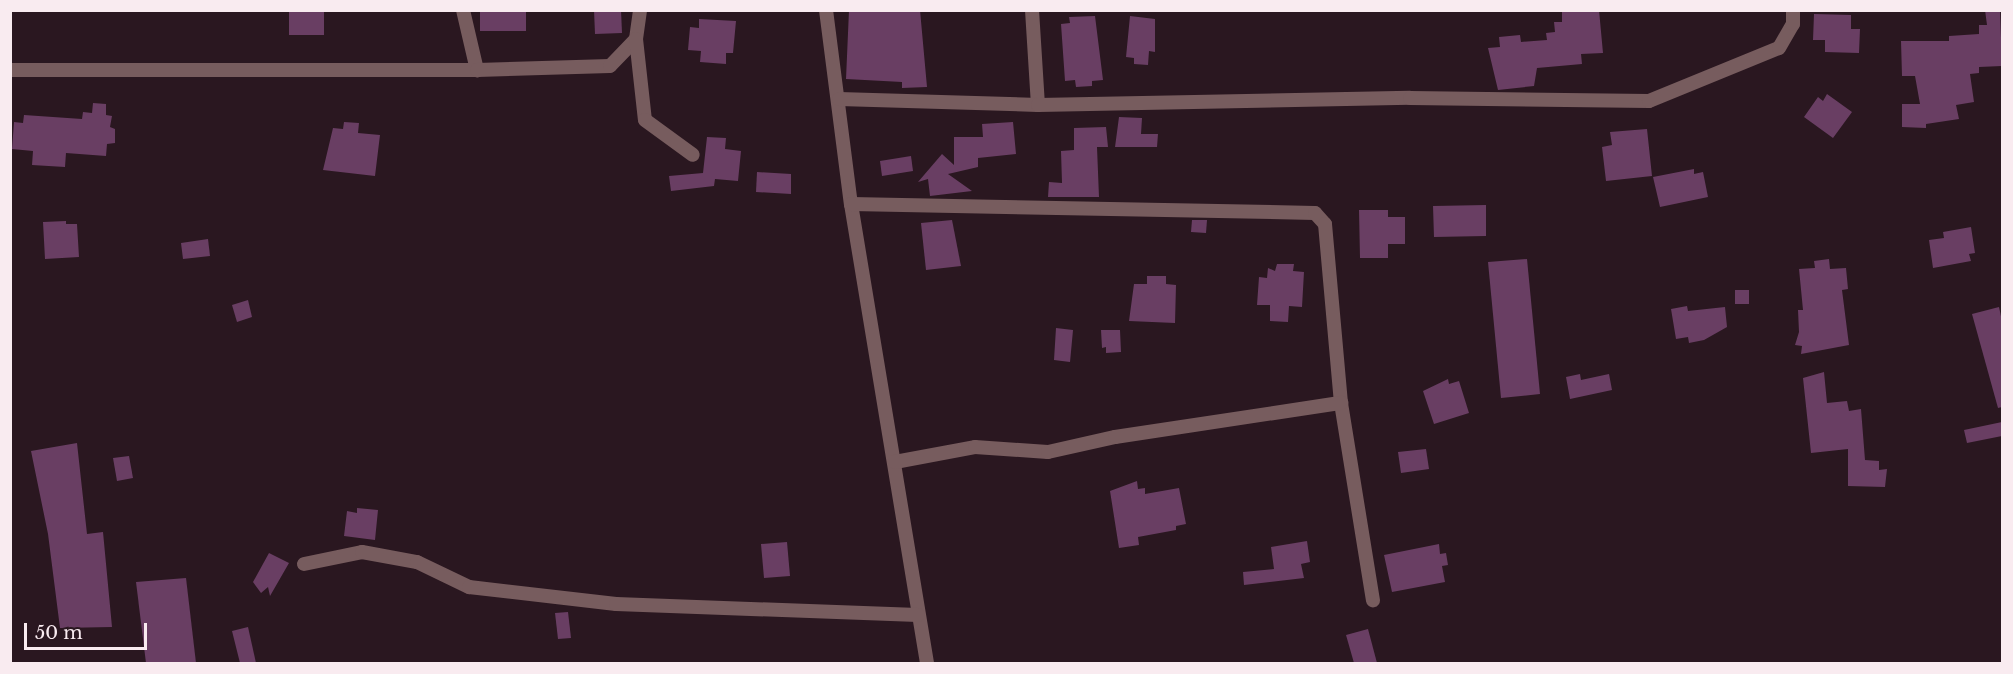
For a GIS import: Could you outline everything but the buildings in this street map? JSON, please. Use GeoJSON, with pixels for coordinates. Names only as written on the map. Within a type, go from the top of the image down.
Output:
{"type":"FeatureCollection","features":[{"type":"Feature","properties":{"kind":"street"},"geometry":{"type":"LineString","coordinates":[[463,10],[477,70]]}},
{"type":"Feature","properties":{"kind":"street"},"geometry":{"type":"LineString","coordinates":[[640,10],[636,39],[645,120],[693,155]]}},
{"type":"Feature","properties":{"kind":"street"},"geometry":{"type":"LineString","coordinates":[[825,10],[851,204],[927,663]]}},
{"type":"Feature","properties":{"kind":"street"},"geometry":{"type":"LineString","coordinates":[[1032,10],[1038,105]]}},
{"type":"Feature","properties":{"kind":"street"},"geometry":{"type":"LineString","coordinates":[[838,99],[1038,105],[1410,98],[1649,101],[1779,48],[1793,24],[1794,10]]}},
{"type":"Feature","properties":{"kind":"street"},"geometry":{"type":"LineString","coordinates":[[10,70],[477,70],[610,66],[636,39]]}},
{"type":"Feature","properties":{"kind":"street"},"geometry":{"type":"LineString","coordinates":[[851,204],[1315,213],[1325,224],[1341,403],[1373,600]]}},
{"type":"Feature","properties":{"kind":"street"},"geometry":{"type":"LineString","coordinates":[[895,462],[975,447],[1048,452],[1115,437],[1341,403]]}},
{"type":"Feature","properties":{"kind":"street"},"geometry":{"type":"LineString","coordinates":[[304,564],[362,552],[417,561],[469,587],[616,604],[918,615]]}}]}
